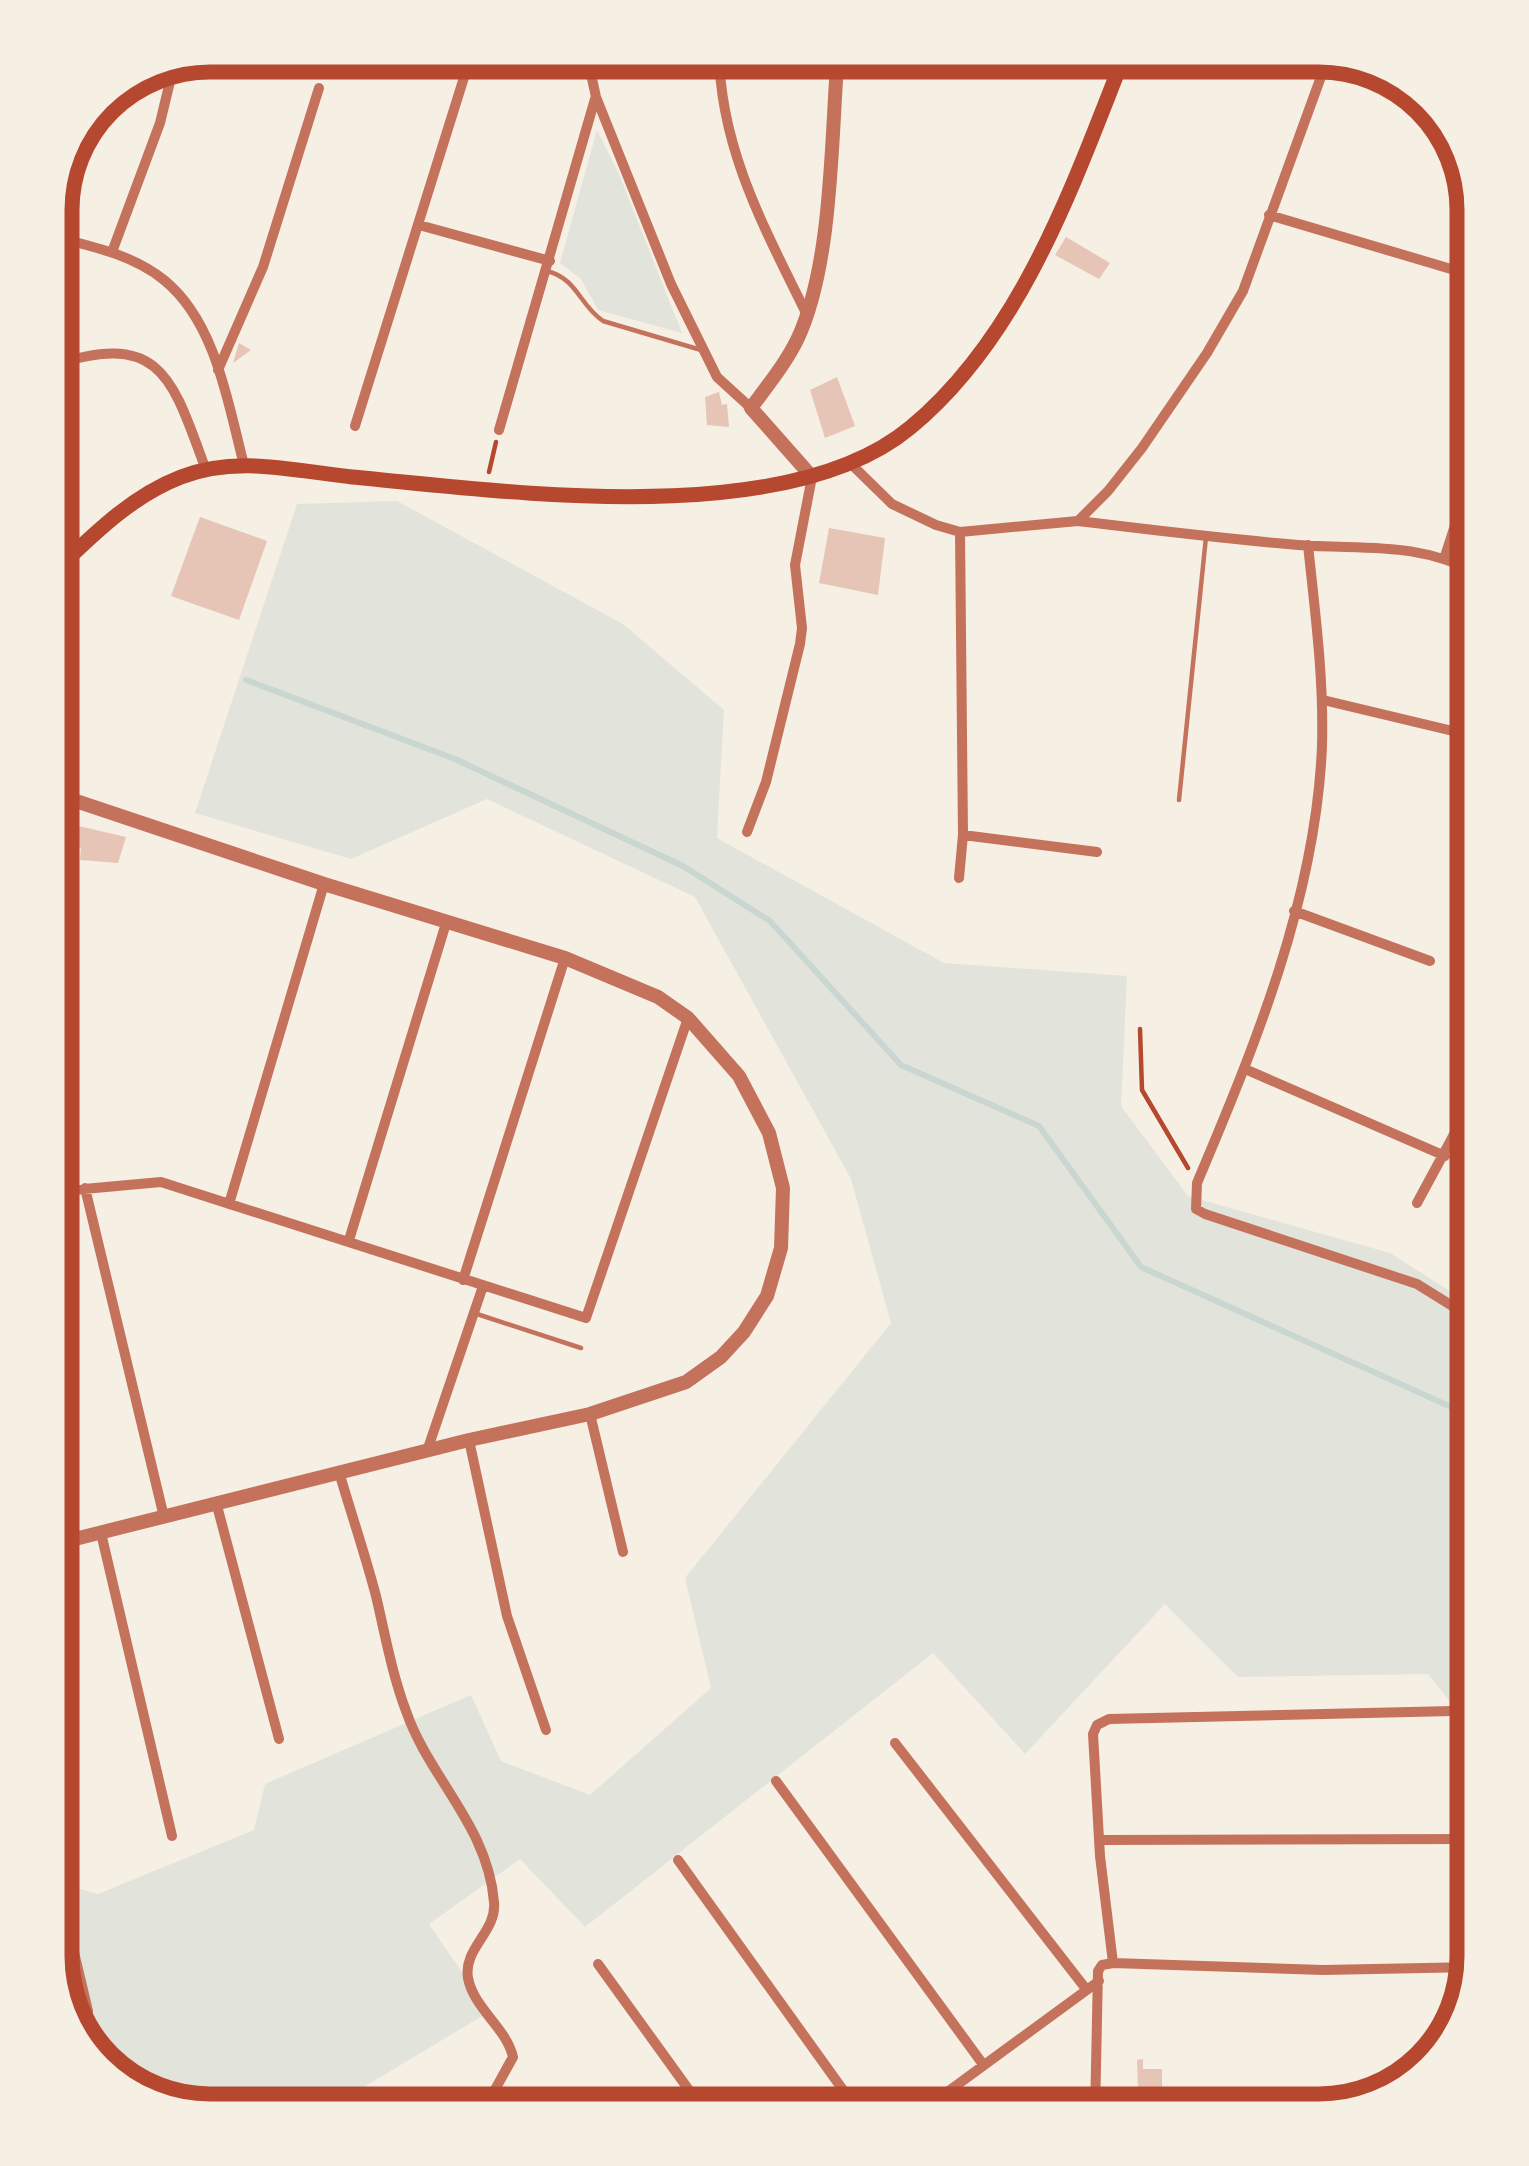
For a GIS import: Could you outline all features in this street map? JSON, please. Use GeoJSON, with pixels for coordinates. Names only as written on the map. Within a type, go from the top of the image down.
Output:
{"type":"FeatureCollection","features":[{"type":"Feature","properties":{"kind":"main road"},"geometry":{"type":"LineString","coordinates":[[72,557],[134,502],[182,476],[244,465],[484,489],[657,495],[729,492],[812,477],[850,463],[913,425],[998,328],[1082,163],[1118,72]]}},
{"type":"Feature","properties":{"kind":"street"},"geometry":{"type":"LineString","coordinates":[[355,426],[466,72]]}},
{"type":"Feature","properties":{"kind":"street"},"geometry":{"type":"LineString","coordinates":[[591,72],[596,97],[702,350],[717,376],[812,477],[795,565],[800,644],[766,782],[746,832]]}},
{"type":"Feature","properties":{"kind":"street"},"geometry":{"type":"LineString","coordinates":[[720,72],[738,171],[808,315]]}},
{"type":"Feature","properties":{"kind":"street"},"geometry":{"type":"LineString","coordinates":[[752,408],[787,359],[808,315],[823,240],[836,72]]}},
{"type":"Feature","properties":{"kind":"street"},"geometry":{"type":"LineString","coordinates":[[1078,521],[1142,448],[1243,291],[1323,72]]}},
{"type":"Feature","properties":{"kind":"street"},"geometry":{"type":"LineString","coordinates":[[112,252],[160,123],[171,78]]}},
{"type":"Feature","properties":{"kind":"street"},"geometry":{"type":"LineString","coordinates":[[218,370],[263,267],[319,88]]}},
{"type":"Feature","properties":{"kind":"street"},"geometry":{"type":"LineString","coordinates":[[499,430],[596,97]]}},
{"type":"Feature","properties":{"kind":"street"},"geometry":{"type":"LineString","coordinates":[[1270,215],[1457,271]]}},
{"type":"Feature","properties":{"kind":"street"},"geometry":{"type":"LineString","coordinates":[[419,225],[549,266]]}},
{"type":"Feature","properties":{"kind":"street"},"geometry":{"type":"LineString","coordinates":[[72,242],[112,252],[166,281],[182,299],[218,370],[244,465]]}},
{"type":"Feature","properties":{"kind":"street"},"geometry":{"type":"LineString","coordinates":[[72,360],[112,351],[136,355],[155,366],[183,409],[206,470]]}},
{"type":"Feature","properties":{"kind":"street"},"geometry":{"type":"LineString","coordinates":[[850,463],[892,504],[960,532],[1078,521],[1206,537],[1360,544],[1445,556],[1457,562]]}},
{"type":"Feature","properties":{"kind":"street"},"geometry":{"type":"LineString","coordinates":[[1445,556],[1457,519]]}},
{"type":"Feature","properties":{"kind":"street"},"geometry":{"type":"LineString","coordinates":[[959,878],[963,835],[960,532]]}},
{"type":"Feature","properties":{"kind":"street"},"geometry":{"type":"LineString","coordinates":[[1308,545],[1323,700],[1322,752],[1294,911],[1245,1069],[1197,1183],[1194,1202],[1205,1214],[1418,1284],[1457,1309]]}},
{"type":"Feature","properties":{"kind":"street"},"geometry":{"type":"LineString","coordinates":[[1323,700],[1457,731]]}},
{"type":"Feature","properties":{"kind":"street"},"geometry":{"type":"LineString","coordinates":[[72,801],[566,958],[658,997],[688,1018],[725,1057],[769,1133],[783,1188],[781,1248],[767,1296],[721,1357],[686,1382],[590,1414],[72,1540]]}},
{"type":"Feature","properties":{"kind":"street"},"geometry":{"type":"LineString","coordinates":[[963,835],[1097,852]]}},
{"type":"Feature","properties":{"kind":"street"},"geometry":{"type":"LineString","coordinates":[[230,1204],[324,884]]}},
{"type":"Feature","properties":{"kind":"street"},"geometry":{"type":"LineString","coordinates":[[1294,911],[1430,961]]}},
{"type":"Feature","properties":{"kind":"street"},"geometry":{"type":"LineString","coordinates":[[349,1240],[447,920]]}},
{"type":"Feature","properties":{"kind":"street"},"geometry":{"type":"LineString","coordinates":[[463,1280],[566,958]]}},
{"type":"Feature","properties":{"kind":"street"},"geometry":{"type":"LineString","coordinates":[[72,1190],[161,1182],[573,1315],[589,1316],[688,1018]]}},
{"type":"Feature","properties":{"kind":"street"},"geometry":{"type":"LineString","coordinates":[[1245,1069],[1444,1156]]}},
{"type":"Feature","properties":{"kind":"street"},"geometry":{"type":"LineString","coordinates":[[1417,1204],[1457,1131]]}},
{"type":"Feature","properties":{"kind":"street"},"geometry":{"type":"LineString","coordinates":[[85,1188],[164,1517]]}},
{"type":"Feature","properties":{"kind":"street"},"geometry":{"type":"LineString","coordinates":[[427,1451],[483,1286]]}},
{"type":"Feature","properties":{"kind":"street"},"geometry":{"type":"LineString","coordinates":[[590,1414],[623,1552]]}},
{"type":"Feature","properties":{"kind":"street"},"geometry":{"type":"LineString","coordinates":[[469,1440],[507,1616],[546,1730]]}},
{"type":"Feature","properties":{"kind":"street"},"geometry":{"type":"LineString","coordinates":[[339,1472],[407,1715],[459,1802],[484,1862],[494,1902],[493,1916],[468,1964],[476,1999],[513,2057],[493,2094]]}},
{"type":"Feature","properties":{"kind":"street"},"geometry":{"type":"LineString","coordinates":[[217,1502],[279,1739]]}},
{"type":"Feature","properties":{"kind":"street"},"geometry":{"type":"LineString","coordinates":[[100,1533],[172,1836]]}},
{"type":"Feature","properties":{"kind":"street"},"geometry":{"type":"LineString","coordinates":[[1113,1963],[1099,1840],[1093,1734],[1097,1725],[1108,1719],[1454,1711]]}},
{"type":"Feature","properties":{"kind":"street"},"geometry":{"type":"LineString","coordinates":[[895,1743],[1086,1989]]}},
{"type":"Feature","properties":{"kind":"street"},"geometry":{"type":"LineString","coordinates":[[776,1781],[982,2063]]}},
{"type":"Feature","properties":{"kind":"street"},"geometry":{"type":"LineString","coordinates":[[1099,1840],[1457,1839]]}},
{"type":"Feature","properties":{"kind":"street"},"geometry":{"type":"LineString","coordinates":[[678,1860],[846,2094]]}},
{"type":"Feature","properties":{"kind":"street"},"geometry":{"type":"LineString","coordinates":[[72,1944],[88,2011]]}},
{"type":"Feature","properties":{"kind":"street"},"geometry":{"type":"LineString","coordinates":[[598,1964],[692,2094]]}},
{"type":"Feature","properties":{"kind":"street"},"geometry":{"type":"LineString","coordinates":[[1215,2094],[1096,2094],[1102,1966],[1456,1967]]}},
{"type":"Feature","properties":{"kind":"street"},"geometry":{"type":"LineString","coordinates":[[943,2094],[1098,1976]]}},
{"type":"Feature","properties":{"kind":"lane"},"geometry":{"type":"LineString","coordinates":[[549,266],[572,282],[603,321],[702,350]]}},
{"type":"Feature","properties":{"kind":"lane"},"geometry":{"type":"LineString","coordinates":[[1179,800],[1206,537]]}},
{"type":"Feature","properties":{"kind":"lane"},"geometry":{"type":"LineString","coordinates":[[474,1313],[580,1348]]}},
{"type":"Feature","properties":{"kind":"path"},"geometry":{"type":"LineString","coordinates":[[484,489],[499,430]]}},
{"type":"Feature","properties":{"kind":"path"},"geometry":{"type":"LineString","coordinates":[[1140,1029],[1142,1090],[1197,1183]]}},
{"type":"Feature","properties":{"kind":"shaded area"},"geometry":{"type":"Polygon","coordinates":[[[597,130],[682,333],[598,310],[581,279],[560,263],[597,130]]]}},
{"type":"Feature","properties":{"kind":"shaded area"},"geometry":{"type":"Polygon","coordinates":[[[397,501],[623,624],[724,710],[717,838],[944,963],[1127,976],[1121,1106],[1188,1196],[1390,1253],[1457,1296],[1457,1711],[1428,1674],[1238,1677],[1165,1604],[1025,1754],[933,1653],[585,1927],[520,1859],[429,1924],[489,2012],[352,2094],[201,2094],[157,2083],[113,2053],[91,2025],[77,1991],[72,1887],[98,1894],[254,1830],[265,1784],[471,1695],[501,1761],[590,1795],[711,1688],[685,1578],[891,1323],[851,1179],[695,897],[487,799],[351,859],[195,813],[297,504],[397,501]]]}},
{"type":"Feature","properties":{"kind":"building"},"geometry":{"type":"Polygon","coordinates":[[[1066,237],[1110,263],[1099,279],[1055,255],[1066,237]]]}},
{"type":"Feature","properties":{"kind":"building"},"geometry":{"type":"Polygon","coordinates":[[[239,343],[251,350],[233,363],[239,343]]]}},
{"type":"Feature","properties":{"kind":"building"},"geometry":{"type":"Polygon","coordinates":[[[837,377],[855,426],[825,438],[810,390],[837,377]]]}},
{"type":"Feature","properties":{"kind":"building"},"geometry":{"type":"Polygon","coordinates":[[[719,392],[722,405],[727,404],[729,427],[707,425],[705,397],[719,392]]]}},
{"type":"Feature","properties":{"kind":"building"},"geometry":{"type":"Polygon","coordinates":[[[200,517],[267,541],[239,620],[171,596],[200,517]]]}},
{"type":"Feature","properties":{"kind":"building"},"geometry":{"type":"Polygon","coordinates":[[[829,528],[885,538],[878,595],[819,583],[829,528]]]}},
{"type":"Feature","properties":{"kind":"building"},"geometry":{"type":"Polygon","coordinates":[[[72,825],[126,837],[118,863],[80,860],[81,848],[72,846],[72,825]]]}},
{"type":"Feature","properties":{"kind":"building"},"geometry":{"type":"Polygon","coordinates":[[[1143,2059],[1143,2069],[1162,2069],[1162,2087],[1138,2088],[1137,2060],[1143,2059]]]}},
{"type":"Feature","properties":{"kind":"waterway"},"geometry":{"type":"LineString","coordinates":[[246,680],[455,759],[683,866],[770,921],[901,1065],[1039,1126],[1141,1267],[1457,1410]]}}]}
